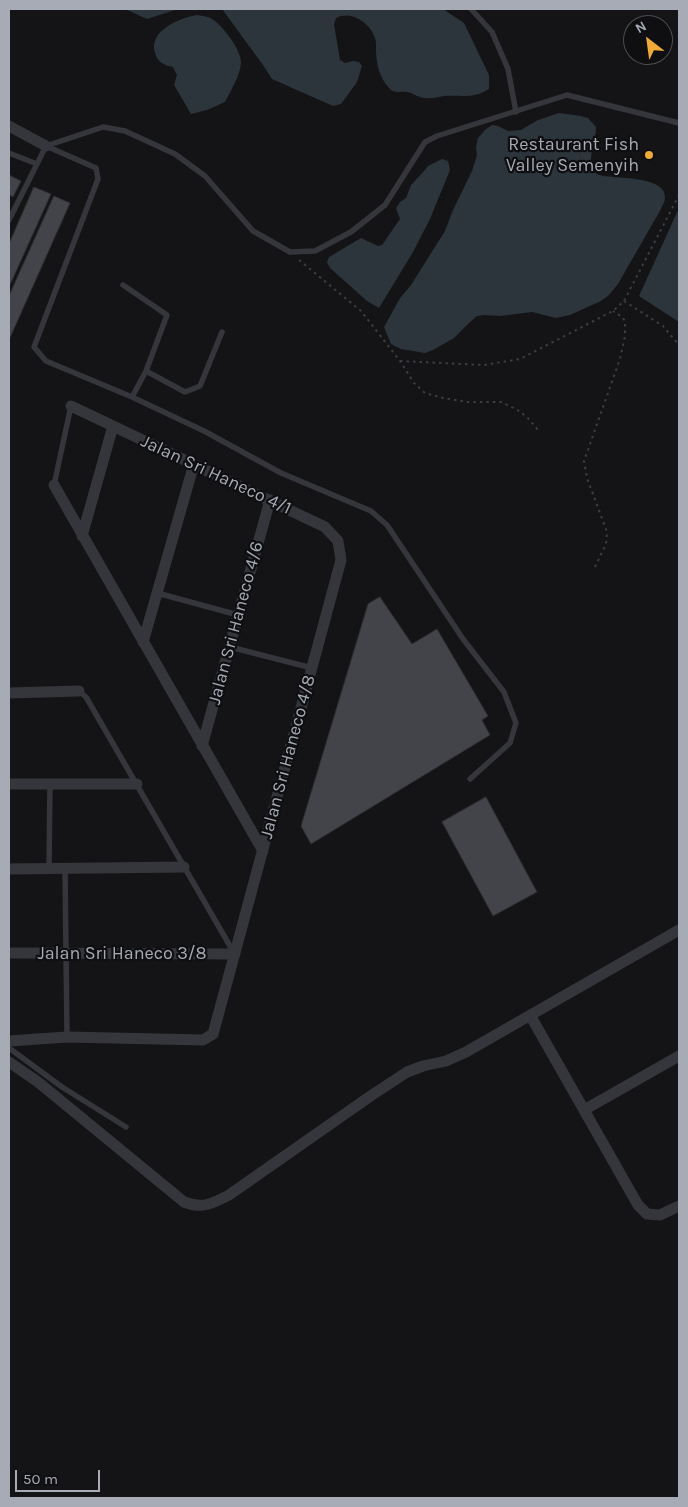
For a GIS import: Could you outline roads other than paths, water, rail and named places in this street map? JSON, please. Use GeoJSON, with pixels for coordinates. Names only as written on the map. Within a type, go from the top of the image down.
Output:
{"type":"FeatureCollection","features":[{"type":"Feature","properties":{"kind":"street"},"geometry":{"type":"LineString","coordinates":[[9,126],[46,146]]}},
{"type":"Feature","properties":{"kind":"street","name":"Jalan Sri Haneco 4/1"},"geometry":{"type":"LineString","coordinates":[[72,406],[325,527],[338,541],[341,560]]}},
{"type":"Feature","properties":{"kind":"street"},"geometry":{"type":"LineString","coordinates":[[82,536],[113,426]]}},
{"type":"Feature","properties":{"kind":"street"},"geometry":{"type":"LineString","coordinates":[[143,642],[194,464]]}},
{"type":"Feature","properties":{"kind":"street"},"geometry":{"type":"LineString","coordinates":[[54,486],[263,851]]}},
{"type":"Feature","properties":{"kind":"street","name":"Jalan Sri Haneco 4/6"},"geometry":{"type":"LineString","coordinates":[[202,746],[270,500]]}},
{"type":"Feature","properties":{"kind":"street","name":"Jalan Sri Haneco 4/8"},"geometry":{"type":"LineString","coordinates":[[9,1041],[67,1037],[203,1040],[213,1034],[341,560]]}},
{"type":"Feature","properties":{"kind":"street"},"geometry":{"type":"LineString","coordinates":[[9,692],[79,691]]}},
{"type":"Feature","properties":{"kind":"street"},"geometry":{"type":"LineString","coordinates":[[9,784],[137,784]]}},
{"type":"Feature","properties":{"kind":"street"},"geometry":{"type":"LineString","coordinates":[[9,869],[184,866]]}},
{"type":"Feature","properties":{"kind":"street"},"geometry":{"type":"LineString","coordinates":[[9,1062],[38,1082],[184,1202],[194,1206],[211,1205],[229,1195],[407,1072],[422,1066],[446,1061],[679,930]]}},
{"type":"Feature","properties":{"kind":"street","name":"Jalan Sri Haneco 3/8"},"geometry":{"type":"LineString","coordinates":[[9,953],[235,954]]}},
{"type":"Feature","properties":{"kind":"street"},"geometry":{"type":"LineString","coordinates":[[530,1015],[638,1205],[647,1214],[660,1215],[679,1206]]}},
{"type":"Feature","properties":{"kind":"street"},"geometry":{"type":"LineString","coordinates":[[584,1110],[679,1056]]}},
{"type":"Feature","properties":{"kind":"lane"},"geometry":{"type":"LineString","coordinates":[[471,9],[492,32],[508,69],[516,112]]}},
{"type":"Feature","properties":{"kind":"lane"},"geometry":{"type":"LineString","coordinates":[[9,220],[46,146],[104,127],[126,131],[175,154],[205,176],[253,231],[290,252],[315,251],[351,232],[385,205],[425,142],[437,136],[567,95],[679,124]]}},
{"type":"Feature","properties":{"kind":"lane"},"geometry":{"type":"LineString","coordinates":[[46,146],[96,168],[98,179],[34,347],[46,361],[132,397],[204,431],[281,473],[371,511],[387,525],[463,639],[504,692],[516,722],[510,742],[470,779]]}},
{"type":"Feature","properties":{"kind":"lane"},"geometry":{"type":"LineString","coordinates":[[9,153],[37,164]]}},
{"type":"Feature","properties":{"kind":"lane"},"geometry":{"type":"LineString","coordinates":[[123,285],[167,315],[146,371],[132,397]]}},
{"type":"Feature","properties":{"kind":"lane"},"geometry":{"type":"LineString","coordinates":[[146,371],[185,392],[200,386],[222,332]]}},
{"type":"Feature","properties":{"kind":"lane"},"geometry":{"type":"LineString","coordinates":[[54,486],[72,406]]}},
{"type":"Feature","properties":{"kind":"lane"},"geometry":{"type":"LineString","coordinates":[[157,593],[238,615]]}},
{"type":"Feature","properties":{"kind":"lane"},"geometry":{"type":"LineString","coordinates":[[230,646],[312,668]]}},
{"type":"Feature","properties":{"kind":"lane"},"geometry":{"type":"LineString","coordinates":[[79,691],[86,697],[235,954]]}},
{"type":"Feature","properties":{"kind":"lane"},"geometry":{"type":"LineString","coordinates":[[50,784],[50,868]]}},
{"type":"Feature","properties":{"kind":"lane"},"geometry":{"type":"LineString","coordinates":[[65,868],[67,1037]]}},
{"type":"Feature","properties":{"kind":"lane"},"geometry":{"type":"LineString","coordinates":[[9,1048],[62,1087],[126,1127]]}},
{"type":"Feature","properties":{"kind":"place","name":"Restaurant Fish Valley Semenyih"},"geometry":{"type":"Point","coordinates":[649,155]}}]}
